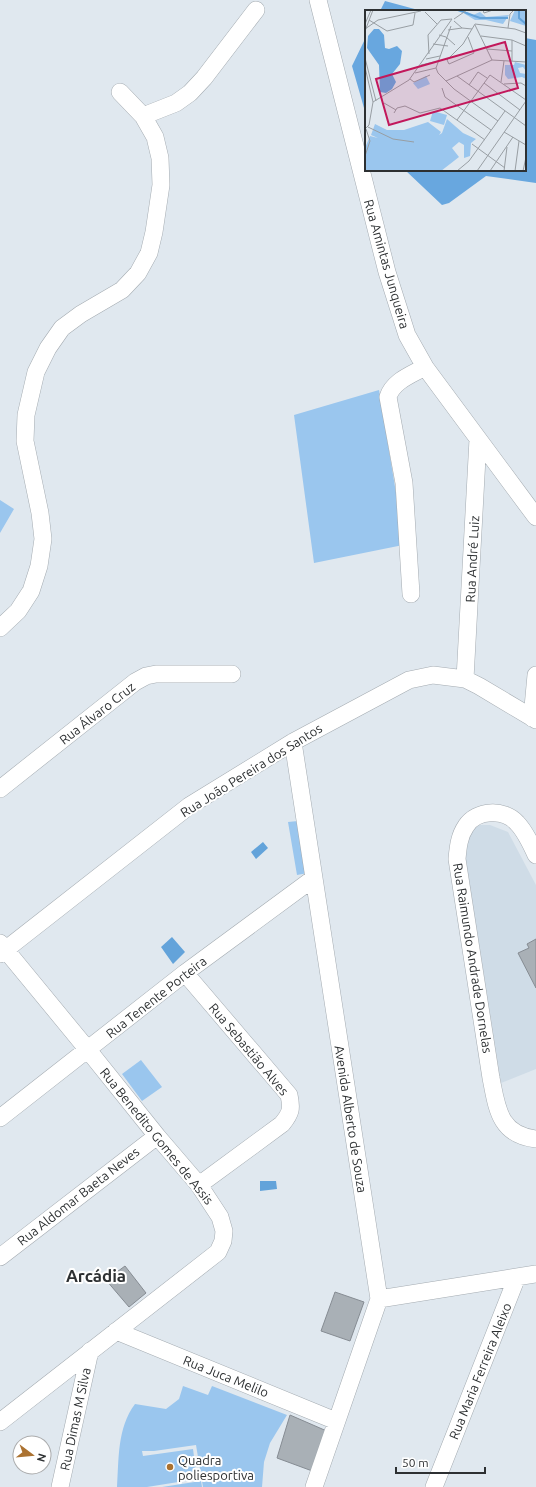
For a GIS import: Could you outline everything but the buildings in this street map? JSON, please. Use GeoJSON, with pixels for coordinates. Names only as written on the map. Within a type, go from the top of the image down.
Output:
{"type":"FeatureCollection","features":[{"type":"Feature","properties":{"kind":"street","name":"Rua Amintas Junqueira"},"geometry":{"type":"LineString","coordinates":[[318,0],[389,279],[407,335],[425,366],[536,517]]}},
{"type":"Feature","properties":{"kind":"street"},"geometry":{"type":"LineString","coordinates":[[143,116],[176,103],[190,94],[256,10]]}},
{"type":"Feature","properties":{"kind":"street"},"geometry":{"type":"LineString","coordinates":[[0,628],[18,611],[31,591],[40,566],[43,539],[40,513],[25,441],[26,415],[36,372],[48,348],[62,328],[80,314],[122,290],[138,274],[149,253],[154,232],[161,185],[160,165],[155,137],[143,116],[120,92]]}},
{"type":"Feature","properties":{"kind":"street"},"geometry":{"type":"LineString","coordinates":[[411,594],[404,483],[388,397],[394,385],[425,366]]}},
{"type":"Feature","properties":{"kind":"street","name":"Rua André Luiz"},"geometry":{"type":"LineString","coordinates":[[465,679],[478,439]]}},
{"type":"Feature","properties":{"kind":"street","name":"Rua Álvaro Cruz"},"geometry":{"type":"LineString","coordinates":[[0,790],[134,682],[146,676],[156,674],[232,674]]}},
{"type":"Feature","properties":{"kind":"street","name":"Rua João Pereira dos Santos"},"geometry":{"type":"LineString","coordinates":[[2,949],[189,806],[293,742],[409,680],[433,675],[465,679]]}},
{"type":"Feature","properties":{"kind":"street"},"geometry":{"type":"LineString","coordinates":[[465,679],[534,719],[536,675]]}},
{"type":"Feature","properties":{"kind":"street","name":"Avenida Alberto de Souza"},"geometry":{"type":"LineString","coordinates":[[293,742],[379,1299],[314,1487]]}},
{"type":"Feature","properties":{"kind":"street","name":"Rua Raimundo Andrade Dornelas"},"geometry":{"type":"LineString","coordinates":[[536,855],[517,822],[507,815],[495,812],[480,815],[466,825],[459,842],[457,859],[497,1111],[507,1126],[525,1138],[536,1139]]}},
{"type":"Feature","properties":{"kind":"street","name":"Rua Tenente Porteira"},"geometry":{"type":"LineString","coordinates":[[0,1118],[185,973],[314,878]]}},
{"type":"Feature","properties":{"kind":"street","name":"Rua Benedito Gomes de Assis"},"geometry":{"type":"LineString","coordinates":[[0,1422],[218,1252],[224,1241],[224,1231],[220,1217],[200,1186],[157,1136],[88,1050],[2,949]]}},
{"type":"Feature","properties":{"kind":"street","name":"Rua Sebastião Alves"},"geometry":{"type":"LineString","coordinates":[[185,973],[289,1095],[292,1107],[282,1124],[200,1186]]}},
{"type":"Feature","properties":{"kind":"street","name":"Rua Aldomar Baeta Neves"},"geometry":{"type":"LineString","coordinates":[[0,1257],[157,1136]]}},
{"type":"Feature","properties":{"kind":"street"},"geometry":{"type":"LineString","coordinates":[[379,1299],[536,1274]]}},
{"type":"Feature","properties":{"kind":"street","name":"Rua Maria Ferreira Aleixo"},"geometry":{"type":"LineString","coordinates":[[434,1487],[517,1277]]}},
{"type":"Feature","properties":{"kind":"street","name":"Rua Juca Melilo"},"geometry":{"type":"LineString","coordinates":[[116,1331],[336,1421]]}},
{"type":"Feature","properties":{"kind":"street","name":"Rua Dimas M Silva"},"geometry":{"type":"LineString","coordinates":[[60,1487],[90,1351]]}},
{"type":"Feature","properties":{"kind":"shaded area"},"geometry":{"type":"Polygon","coordinates":[[[385,1],[418,10],[380,10],[385,1]]]}},
{"type":"Feature","properties":{"kind":"shaded area"},"geometry":{"type":"Polygon","coordinates":[[[526,38],[536,40],[536,183],[486,176],[449,203],[442,205],[406,171],[526,171],[526,38]]]}},
{"type":"Feature","properties":{"kind":"shaded area"},"geometry":{"type":"Polygon","coordinates":[[[365,39],[365,112],[352,66],[365,39]]]}},
{"type":"Feature","properties":{"kind":"shaded area"},"geometry":{"type":"Polygon","coordinates":[[[379,390],[401,523],[408,544],[314,563],[294,415],[379,390]]]}},
{"type":"Feature","properties":{"kind":"shaded area"},"geometry":{"type":"Polygon","coordinates":[[[0,500],[14,509],[0,533],[0,500]]]}},
{"type":"Feature","properties":{"kind":"shaded area"},"geometry":{"type":"Polygon","coordinates":[[[298,821],[308,873],[297,875],[288,822],[298,821]]]}},
{"type":"Feature","properties":{"kind":"shaded area"},"geometry":{"type":"Polygon","coordinates":[[[479,825],[490,825],[508,832],[536,885],[536,1069],[501,1083],[464,848],[468,834],[479,825]]]}},
{"type":"Feature","properties":{"kind":"shaded area"},"geometry":{"type":"Polygon","coordinates":[[[263,842],[268,848],[256,859],[251,852],[263,842]]]}},
{"type":"Feature","properties":{"kind":"shaded area"},"geometry":{"type":"Polygon","coordinates":[[[172,937],[185,952],[173,964],[161,947],[172,937]]]}},
{"type":"Feature","properties":{"kind":"shaded area"},"geometry":{"type":"Polygon","coordinates":[[[141,1060],[162,1087],[142,1101],[122,1074],[141,1060]]]}},
{"type":"Feature","properties":{"kind":"shaded area"},"geometry":{"type":"Polygon","coordinates":[[[260,1181],[276,1181],[277,1189],[260,1191],[260,1181]]]}},
{"type":"Feature","properties":{"kind":"shaded area"},"geometry":{"type":"Polygon","coordinates":[[[183,1386],[208,1395],[212,1386],[287,1415],[270,1443],[264,1462],[262,1487],[203,1487],[196,1445],[154,1451],[142,1451],[143,1456],[193,1449],[197,1479],[147,1487],[117,1487],[120,1444],[129,1413],[135,1404],[166,1409],[179,1399],[183,1386]]]}},
{"type":"Feature","properties":{"kind":"shaded area"},"geometry":{"type":"Polygon","coordinates":[[[201,1481],[202,1487],[162,1487],[201,1481]]]}},
{"type":"Feature","properties":{"kind":"place","name":"Quadra poliesportiva"},"geometry":{"type":"Point","coordinates":[170,1467]}},
{"type":"Feature","properties":{"kind":"district","name":"Arcádia"},"geometry":{"type":"Point","coordinates":[96,1276]}}]}
